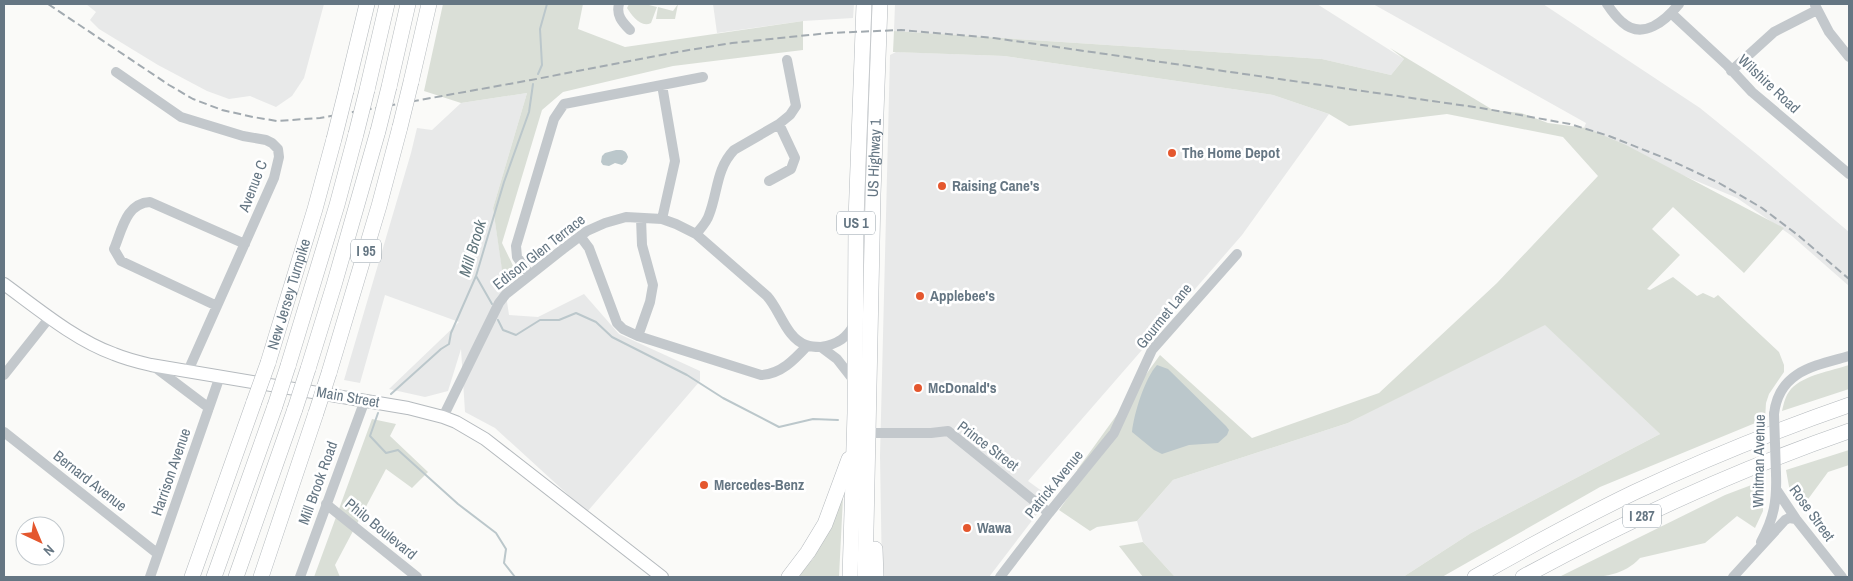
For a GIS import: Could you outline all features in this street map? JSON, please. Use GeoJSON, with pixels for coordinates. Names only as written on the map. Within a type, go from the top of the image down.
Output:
{"type":"FeatureCollection","features":[{"type":"Feature","properties":{"kind":"highway","name":"New Jersey Turnpike"},"geometry":{"type":"LineString","coordinates":[[192,577],[268,363],[315,209],[367,4]]}},
{"type":"Feature","properties":{"kind":"highway","name":"New Jersey Turnpike"},"geometry":{"type":"LineString","coordinates":[[214,577],[275,406],[331,224],[356,134],[387,4]]}},
{"type":"Feature","properties":{"kind":"highway","name":"I 95"},"geometry":{"type":"LineString","coordinates":[[236,577],[295,409],[334,285],[378,131],[408,4]]}},
{"type":"Feature","properties":{"kind":"highway","name":"I 95"},"geometry":{"type":"LineString","coordinates":[[261,577],[329,373],[374,223],[400,127],[429,4]]}},
{"type":"Feature","properties":{"kind":"highway","name":"US 1"},"geometry":{"type":"LineString","coordinates":[[850,577],[854,445],[856,210],[864,4]]}},
{"type":"Feature","properties":{"kind":"highway","name":"US Highway 1"},"geometry":{"type":"LineString","coordinates":[[868,432],[873,194],[880,4]]}},
{"type":"Feature","properties":{"kind":"highway","name":"I 287"},"geometry":{"type":"LineString","coordinates":[[1475,577],[1546,537],[1636,491],[1754,440],[1849,405]]}},
{"type":"Feature","properties":{"kind":"highway","name":"I 287"},"geometry":{"type":"LineString","coordinates":[[1523,577],[1582,545],[1682,497],[1764,462],[1849,431]]}},
{"type":"Feature","properties":{"kind":"highway","name":"US 1"},"geometry":{"type":"LineString","coordinates":[[865,577],[868,432]]}},
{"type":"Feature","properties":{"kind":"highway"},"geometry":{"type":"LineString","coordinates":[[789,577],[808,552],[825,524],[854,445]]}},
{"type":"Feature","properties":{"kind":"highway"},"geometry":{"type":"LineString","coordinates":[[866,514],[874,524],[876,577]]}},
{"type":"Feature","properties":{"kind":"main road","name":"Main Street"},"geometry":{"type":"LineString","coordinates":[[4,284],[50,317],[112,354],[151,365],[365,400],[443,416],[485,440],[662,577]]}},
{"type":"Feature","properties":{"kind":"street"},"geometry":{"type":"LineString","coordinates":[[619,4],[620,20],[630,30]]}},
{"type":"Feature","properties":{"kind":"street"},"geometry":{"type":"LineString","coordinates":[[1606,4],[1622,23],[1640,30],[1658,25],[1679,4]]}},
{"type":"Feature","properties":{"kind":"street"},"geometry":{"type":"LineString","coordinates":[[1731,71],[1774,32],[1816,7],[1830,32],[1849,58]]}},
{"type":"Feature","properties":{"kind":"street","name":"Wilshire Road"},"geometry":{"type":"LineString","coordinates":[[1671,13],[1700,39],[1752,92],[1849,174]]}},
{"type":"Feature","properties":{"kind":"street"},"geometry":{"type":"LineString","coordinates":[[696,234],[709,215],[719,174],[728,156],[740,146],[779,124],[790,115],[796,106],[788,60]]}},
{"type":"Feature","properties":{"kind":"street","name":"Avenue C"},"geometry":{"type":"LineString","coordinates":[[116,72],[181,117],[243,136],[266,140],[278,149],[278,166],[188,371]]}},
{"type":"Feature","properties":{"kind":"street"},"geometry":{"type":"LineString","coordinates":[[530,275],[517,258],[516,246],[554,119],[564,104],[703,77]]}},
{"type":"Feature","properties":{"kind":"street"},"geometry":{"type":"LineString","coordinates":[[662,85],[676,161],[662,219]]}},
{"type":"Feature","properties":{"kind":"street"},"geometry":{"type":"LineString","coordinates":[[769,181],[791,169],[795,158],[779,124]]}},
{"type":"Feature","properties":{"kind":"street"},"geometry":{"type":"LineString","coordinates":[[216,306],[121,261],[114,249],[129,212],[135,205],[142,202],[150,202],[245,244]]}},
{"type":"Feature","properties":{"kind":"street","name":"Edison Glen Terrace"},"geometry":{"type":"LineString","coordinates":[[443,416],[499,303],[506,294],[580,236],[596,226],[615,219],[626,217],[662,219],[696,234],[767,296],[775,305],[786,327],[797,340],[807,346]]}},
{"type":"Feature","properties":{"kind":"street"},"geometry":{"type":"LineString","coordinates":[[638,336],[650,302],[653,285],[642,245],[640,218]]}},
{"type":"Feature","properties":{"kind":"street"},"geometry":{"type":"LineString","coordinates":[[580,236],[589,248],[617,323],[623,329],[638,336],[761,375],[767,375],[781,369],[792,362],[807,346],[822,348],[842,341],[856,322]]}},
{"type":"Feature","properties":{"kind":"street","name":"Gourmet Lane"},"geometry":{"type":"LineString","coordinates":[[1114,434],[1152,350],[1238,254]]}},
{"type":"Feature","properties":{"kind":"street"},"geometry":{"type":"LineString","coordinates":[[4,376],[50,317]]}},
{"type":"Feature","properties":{"kind":"street"},"geometry":{"type":"LineString","coordinates":[[822,348],[837,359],[855,382]]}},
{"type":"Feature","properties":{"kind":"street","name":"Whitman Avenue"},"geometry":{"type":"LineString","coordinates":[[1757,550],[1771,520],[1776,501],[1774,414],[1780,390],[1794,376],[1849,356]]}},
{"type":"Feature","properties":{"kind":"street"},"geometry":{"type":"LineString","coordinates":[[151,365],[209,408]]}},
{"type":"Feature","properties":{"kind":"street","name":"Harrison Avenue"},"geometry":{"type":"LineString","coordinates":[[150,577],[220,376]]}},
{"type":"Feature","properties":{"kind":"street","name":"Mill Brook Road"},"geometry":{"type":"LineString","coordinates":[[300,577],[365,400]]}},
{"type":"Feature","properties":{"kind":"street","name":"Prince Street"},"geometry":{"type":"LineString","coordinates":[[868,432],[931,433],[948,431],[1049,513]]}},
{"type":"Feature","properties":{"kind":"street","name":"Bernard Avenue"},"geometry":{"type":"LineString","coordinates":[[4,432],[158,554]]}},
{"type":"Feature","properties":{"kind":"street"},"geometry":{"type":"LineString","coordinates":[[854,445],[862,434],[868,432]]}},
{"type":"Feature","properties":{"kind":"street","name":"Patrick Avenue"},"geometry":{"type":"LineString","coordinates":[[1000,577],[1049,513],[1114,434]]}},
{"type":"Feature","properties":{"kind":"street","name":"Rose Street"},"geometry":{"type":"LineString","coordinates":[[1776,489],[1796,519],[1842,577]]}},
{"type":"Feature","properties":{"kind":"street","name":"Philo Boulevard"},"geometry":{"type":"LineString","coordinates":[[326,504],[416,577]]}},
{"type":"Feature","properties":{"kind":"street","name":"Whitman Avenue"},"geometry":{"type":"LineString","coordinates":[[1733,577],[1785,520],[1789,518],[1796,519]]}},
{"type":"Feature","properties":{"kind":"shaded area"},"geometry":{"type":"Polygon","coordinates":[[[86,4],[324,4],[304,78],[292,96],[276,107],[250,96],[229,99],[207,91],[158,65],[99,29],[90,20],[96,12],[86,4]]]}},
{"type":"Feature","properties":{"kind":"shaded area"},"geometry":{"type":"Polygon","coordinates":[[[443,4],[583,4],[578,29],[625,47],[803,21],[803,50],[673,66],[563,92],[542,110],[502,243],[519,278],[502,270],[493,208],[527,93],[461,103],[424,91],[443,4]]]}},
{"type":"Feature","properties":{"kind":"shaded area"},"geometry":{"type":"Polygon","coordinates":[[[629,4],[645,4],[657,7],[651,23],[640,23],[627,8],[629,4]]]}},
{"type":"Feature","properties":{"kind":"shaded area"},"geometry":{"type":"Polygon","coordinates":[[[678,4],[675,19],[656,19],[658,7],[673,11],[678,4]]]}},
{"type":"Feature","properties":{"kind":"shaded area"},"geometry":{"type":"Polygon","coordinates":[[[713,4],[854,4],[853,18],[803,21],[717,33],[713,4]]]}},
{"type":"Feature","properties":{"kind":"shaded area"},"geometry":{"type":"Polygon","coordinates":[[[895,4],[1317,4],[1404,59],[1391,75],[1322,59],[894,31],[895,4]]]}},
{"type":"Feature","properties":{"kind":"shaded area"},"geometry":{"type":"Polygon","coordinates":[[[1373,4],[1543,4],[1700,108],[1849,232],[1849,286],[1792,236],[1737,198],[1582,133],[1586,123],[1373,4]]]}},
{"type":"Feature","properties":{"kind":"shaded area"},"geometry":{"type":"Polygon","coordinates":[[[894,31],[1322,59],[1391,75],[1404,59],[1390,48],[1493,110],[1521,113],[1548,123],[1586,128],[1626,145],[1784,228],[1744,273],[1673,207],[1652,229],[1680,255],[1647,289],[1650,290],[1673,277],[1697,296],[1703,293],[1714,298],[1718,295],[1779,352],[1784,365],[1784,372],[1769,394],[1766,403],[1765,419],[1600,487],[1442,577],[1403,577],[1471,533],[1660,434],[1545,325],[1348,423],[1173,480],[1137,521],[1097,527],[1090,531],[1059,510],[1084,475],[1077,470],[1160,355],[1252,438],[1379,393],[1497,283],[1598,176],[1563,137],[1447,114],[1349,126],[1329,114],[1273,95],[1004,56],[893,52],[894,31]]]}},
{"type":"Feature","properties":{"kind":"shaded area"},"geometry":{"type":"Polygon","coordinates":[[[896,52],[1004,56],[1273,95],[1329,114],[1242,235],[1028,481],[1050,497],[989,577],[882,577],[880,456],[890,55],[896,52]]]}},
{"type":"Feature","properties":{"kind":"shaded area"},"geometry":{"type":"Polygon","coordinates":[[[527,93],[493,208],[509,315],[538,317],[584,294],[619,334],[700,371],[700,381],[587,512],[495,428],[465,412],[461,349],[448,391],[425,397],[389,389],[459,322],[385,295],[360,383],[344,380],[417,128],[432,130],[461,103],[527,93]]]}},
{"type":"Feature","properties":{"kind":"shaded area"},"geometry":{"type":"Polygon","coordinates":[[[622,150],[626,153],[628,157],[626,162],[622,165],[615,163],[609,166],[603,165],[601,162],[602,156],[605,153],[622,150]]]}},
{"type":"Feature","properties":{"kind":"shaded area"},"geometry":{"type":"Polygon","coordinates":[[[1545,324],[1660,434],[1471,533],[1403,577],[1175,577],[1143,542],[1137,521],[1173,480],[1348,423],[1545,324]]]}},
{"type":"Feature","properties":{"kind":"shaded area"},"geometry":{"type":"Polygon","coordinates":[[[1157,365],[1168,369],[1226,426],[1229,430],[1227,435],[1218,443],[1189,445],[1162,454],[1154,450],[1132,432],[1141,396],[1148,378],[1157,365]]]}},
{"type":"Feature","properties":{"kind":"shaded area"},"geometry":{"type":"Polygon","coordinates":[[[1849,365],[1849,389],[1782,411],[1787,394],[1796,384],[1810,377],[1849,365]]]}},
{"type":"Feature","properties":{"kind":"shaded area"},"geometry":{"type":"Polygon","coordinates":[[[372,419],[396,424],[390,436],[428,472],[412,488],[386,469],[335,565],[340,577],[314,577],[372,419]]]}},
{"type":"Feature","properties":{"kind":"shaded area"},"geometry":{"type":"Polygon","coordinates":[[[1849,450],[1849,465],[1828,472],[1803,506],[1790,492],[1786,470],[1849,450]]]}},
{"type":"Feature","properties":{"kind":"shaded area"},"geometry":{"type":"Polygon","coordinates":[[[1762,481],[1763,511],[1755,528],[1737,516],[1705,543],[1640,558],[1623,571],[1613,574],[1592,577],[1559,577],[1725,495],[1762,481]]]}},
{"type":"Feature","properties":{"kind":"shaded area"},"geometry":{"type":"Polygon","coordinates":[[[843,497],[839,577],[796,577],[813,559],[843,497]]]}},
{"type":"Feature","properties":{"kind":"shaded area"},"geometry":{"type":"Polygon","coordinates":[[[1143,542],[1175,577],[1143,577],[1119,546],[1143,542]]]}},
{"type":"Feature","properties":{"kind":"waterway","name":"Mill Brook"},"geometry":{"type":"LineString","coordinates":[[538,74],[542,65],[540,29],[547,4]]}},
{"type":"Feature","properties":{"kind":"waterway","name":"Mill Brook"},"geometry":{"type":"LineString","coordinates":[[391,394],[449,344],[451,333],[476,276],[504,182],[529,112],[533,84]]}},
{"type":"Feature","properties":{"kind":"waterway"},"geometry":{"type":"LineString","coordinates":[[476,276],[492,304]]}},
{"type":"Feature","properties":{"kind":"waterway"},"geometry":{"type":"LineString","coordinates":[[498,320],[503,330],[516,335],[540,320],[559,320],[576,313],[596,322],[612,337],[687,375],[723,398],[779,427],[813,419],[838,420]]}},
{"type":"Feature","properties":{"kind":"waterway","name":"Mill Brook"},"geometry":{"type":"LineString","coordinates":[[378,413],[370,436],[386,453],[398,450],[458,504],[496,533],[506,549],[504,563],[515,577]]}},
{"type":"Feature","properties":{"kind":"railway"},"geometry":{"type":"LineString","coordinates":[[48,4],[193,99],[222,110],[277,121],[320,118],[732,43],[829,33],[901,30],[994,38],[1481,108],[1570,124],[1609,136],[1672,161],[1719,183],[1762,208],[1799,236],[1849,279]]}},
{"type":"Feature","properties":{"kind":"place","name":"The Home Depot"},"geometry":{"type":"Point","coordinates":[1172,153]}},
{"type":"Feature","properties":{"kind":"place","name":"Raising Cane's"},"geometry":{"type":"Point","coordinates":[942,186]}},
{"type":"Feature","properties":{"kind":"place","name":"Applebee's"},"geometry":{"type":"Point","coordinates":[920,296]}},
{"type":"Feature","properties":{"kind":"place","name":"McDonald's"},"geometry":{"type":"Point","coordinates":[918,388]}},
{"type":"Feature","properties":{"kind":"place","name":"Mercedes-Benz"},"geometry":{"type":"Point","coordinates":[704,485]}},
{"type":"Feature","properties":{"kind":"place","name":"Wawa"},"geometry":{"type":"Point","coordinates":[967,528]}}]}
